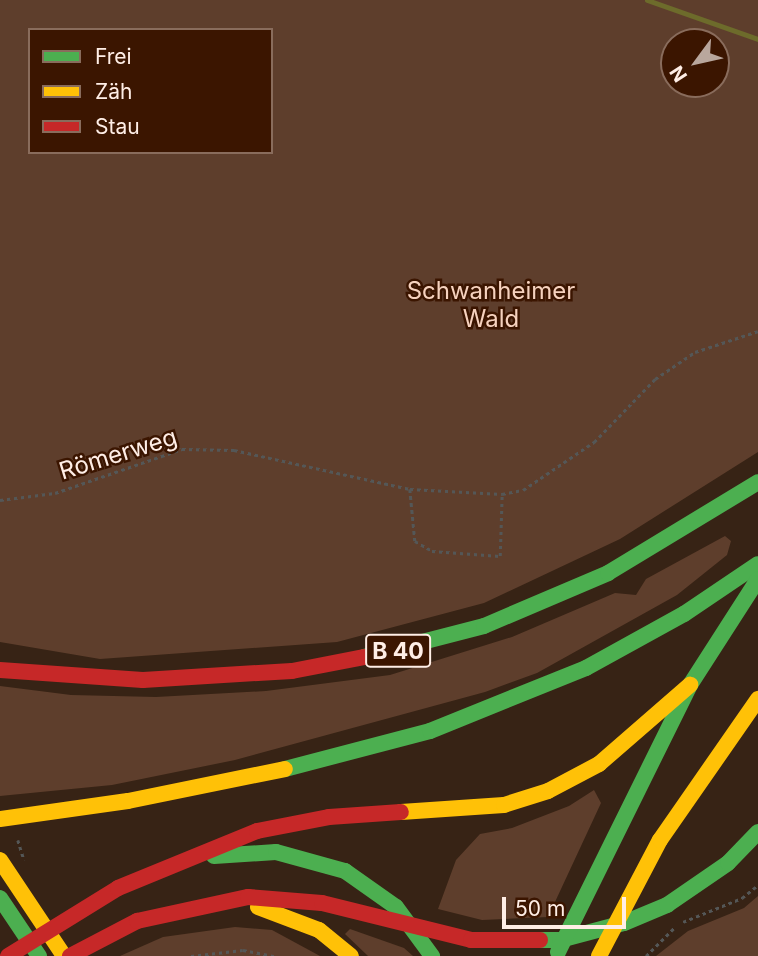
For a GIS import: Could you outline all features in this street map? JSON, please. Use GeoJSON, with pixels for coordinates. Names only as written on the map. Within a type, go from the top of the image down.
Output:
{"type":"FeatureCollection","features":[{"type":"Feature","properties":{"kind":"main road","name":"B 40"},"geometry":{"type":"LineString","coordinates":[[0,670],[143,680],[241,676],[292,671],[414,647],[484,626],[608,573],[758,482]]}},
{"type":"Feature","properties":{"kind":"main road"},"geometry":{"type":"LineString","coordinates":[[0,819],[77,810],[260,776],[395,741],[528,694],[630,646],[758,564]]}},
{"type":"Feature","properties":{"kind":"main road"},"geometry":{"type":"LineString","coordinates":[[557,956],[585,890],[690,685],[758,579]]}},
{"type":"Feature","properties":{"kind":"main road"},"geometry":{"type":"LineString","coordinates":[[8,956],[70,914],[184,860],[257,831],[293,823],[363,814],[470,809],[528,799],[599,764],[690,685]]}},
{"type":"Feature","properties":{"kind":"main road"},"geometry":{"type":"LineString","coordinates":[[599,956],[660,841],[758,699]]}},
{"type":"Feature","properties":{"kind":"main road"},"geometry":{"type":"LineString","coordinates":[[70,956],[89,943],[137,921],[221,901],[283,897],[322,903],[471,940],[541,942],[581,936],[642,917],[715,874],[758,832]]}},
{"type":"Feature","properties":{"kind":"main road"},"geometry":{"type":"LineString","coordinates":[[184,860],[276,852],[328,864],[387,898],[432,956]]}},
{"type":"Feature","properties":{"kind":"main road"},"geometry":{"type":"LineString","coordinates":[[0,860],[64,956]]}},
{"type":"Feature","properties":{"kind":"main road"},"geometry":{"type":"LineString","coordinates":[[0,898],[39,956]]}},
{"type":"Feature","properties":{"kind":"main road"},"geometry":{"type":"LineString","coordinates":[[221,901],[295,919],[330,936],[351,956]]}},
{"type":"Feature","properties":{"kind":"path"},"geometry":{"type":"LineString","coordinates":[[410,489],[415,541],[432,551],[500,556],[502,494],[523,490],[594,442],[655,379],[695,352],[758,331]]}},
{"type":"Feature","properties":{"kind":"path","name":"Römerweg"},"geometry":{"type":"LineString","coordinates":[[0,500],[55,493],[182,449],[234,450],[410,489],[502,494]]}},
{"type":"Feature","properties":{"kind":"path"},"geometry":{"type":"LineString","coordinates":[[16,833],[29,869]]}},
{"type":"Feature","properties":{"kind":"path"},"geometry":{"type":"LineString","coordinates":[[646,956],[674,928],[742,898],[758,885]]}},
{"type":"Feature","properties":{"kind":"path"},"geometry":{"type":"LineString","coordinates":[[191,956],[243,950],[274,956]]}},
{"type":"Feature","properties":{"kind":"green space","name":"Schwanheimer Wald"},"geometry":{"type":"Polygon","coordinates":[[[0,0],[758,0],[758,452],[620,539],[484,603],[337,642],[100,659],[0,642],[0,0]]]}},
{"type":"Feature","properties":{"kind":"green space"},"geometry":{"type":"Polygon","coordinates":[[[725,536],[731,541],[727,555],[677,595],[537,673],[485,692],[235,760],[112,785],[0,796],[0,686],[71,695],[156,697],[266,691],[390,675],[512,637],[615,593],[636,595],[646,579],[725,536]]]}},
{"type":"Feature","properties":{"kind":"green space"},"geometry":{"type":"Polygon","coordinates":[[[594,790],[601,803],[548,917],[482,920],[438,909],[456,860],[480,834],[512,828],[569,806],[594,790]]]}},
{"type":"Feature","properties":{"kind":"green space"},"geometry":{"type":"Polygon","coordinates":[[[758,896],[758,956],[656,956],[688,931],[744,908],[758,896]]]}},
{"type":"Feature","properties":{"kind":"green space"},"geometry":{"type":"Polygon","coordinates":[[[235,927],[272,930],[320,956],[120,956],[163,937],[235,927]]]}},
{"type":"Feature","properties":{"kind":"green space"},"geometry":{"type":"Polygon","coordinates":[[[350,929],[404,948],[413,956],[368,956],[345,934],[350,929]]]}},
{"type":"Feature","properties":{"kind":"waterway"},"geometry":{"type":"LineString","coordinates":[[647,0],[758,39]]}},
{"type":"Feature","properties":{"kind":"traffic: fast"},"geometry":{"type":"LineString","coordinates":[[364,657],[484,626],[608,573],[758,482]]}},
{"type":"Feature","properties":{"kind":"traffic: fast"},"geometry":{"type":"LineString","coordinates":[[285,769],[430,731],[586,668],[684,614],[758,564]]}},
{"type":"Feature","properties":{"kind":"traffic: fast"},"geometry":{"type":"LineString","coordinates":[[558,952],[690,685],[758,579]]}},
{"type":"Feature","properties":{"kind":"traffic: fast"},"geometry":{"type":"LineString","coordinates":[[540,940],[560,940],[624,923],[667,905],[728,863],[758,832]]}},
{"type":"Feature","properties":{"kind":"traffic: fast"},"geometry":{"type":"LineString","coordinates":[[214,856],[276,852],[345,871],[396,907],[432,956]]}},
{"type":"Feature","properties":{"kind":"traffic: fast"},"geometry":{"type":"LineString","coordinates":[[0,898],[39,956]]}},
{"type":"Feature","properties":{"kind":"traffic: slow"},"geometry":{"type":"LineString","coordinates":[[401,812],[504,805],[548,791],[599,764],[690,685]]}},
{"type":"Feature","properties":{"kind":"traffic: slow"},"geometry":{"type":"LineString","coordinates":[[599,956],[660,840],[758,699]]}},
{"type":"Feature","properties":{"kind":"traffic: slow"},"geometry":{"type":"LineString","coordinates":[[0,819],[128,801],[285,769]]}},
{"type":"Feature","properties":{"kind":"traffic: slow"},"geometry":{"type":"LineString","coordinates":[[0,860],[64,956]]}},
{"type":"Feature","properties":{"kind":"traffic: slow"},"geometry":{"type":"LineString","coordinates":[[258,907],[319,930],[351,956]]}},
{"type":"Feature","properties":{"kind":"traffic: jam"},"geometry":{"type":"LineString","coordinates":[[0,670],[143,680],[292,671],[364,657]]}},
{"type":"Feature","properties":{"kind":"traffic: jam"},"geometry":{"type":"LineString","coordinates":[[8,956],[118,888],[257,831],[329,817],[401,812]]}},
{"type":"Feature","properties":{"kind":"traffic: jam"},"geometry":{"type":"LineString","coordinates":[[70,956],[137,921],[248,897],[322,903],[471,940],[540,940]]}}]}
